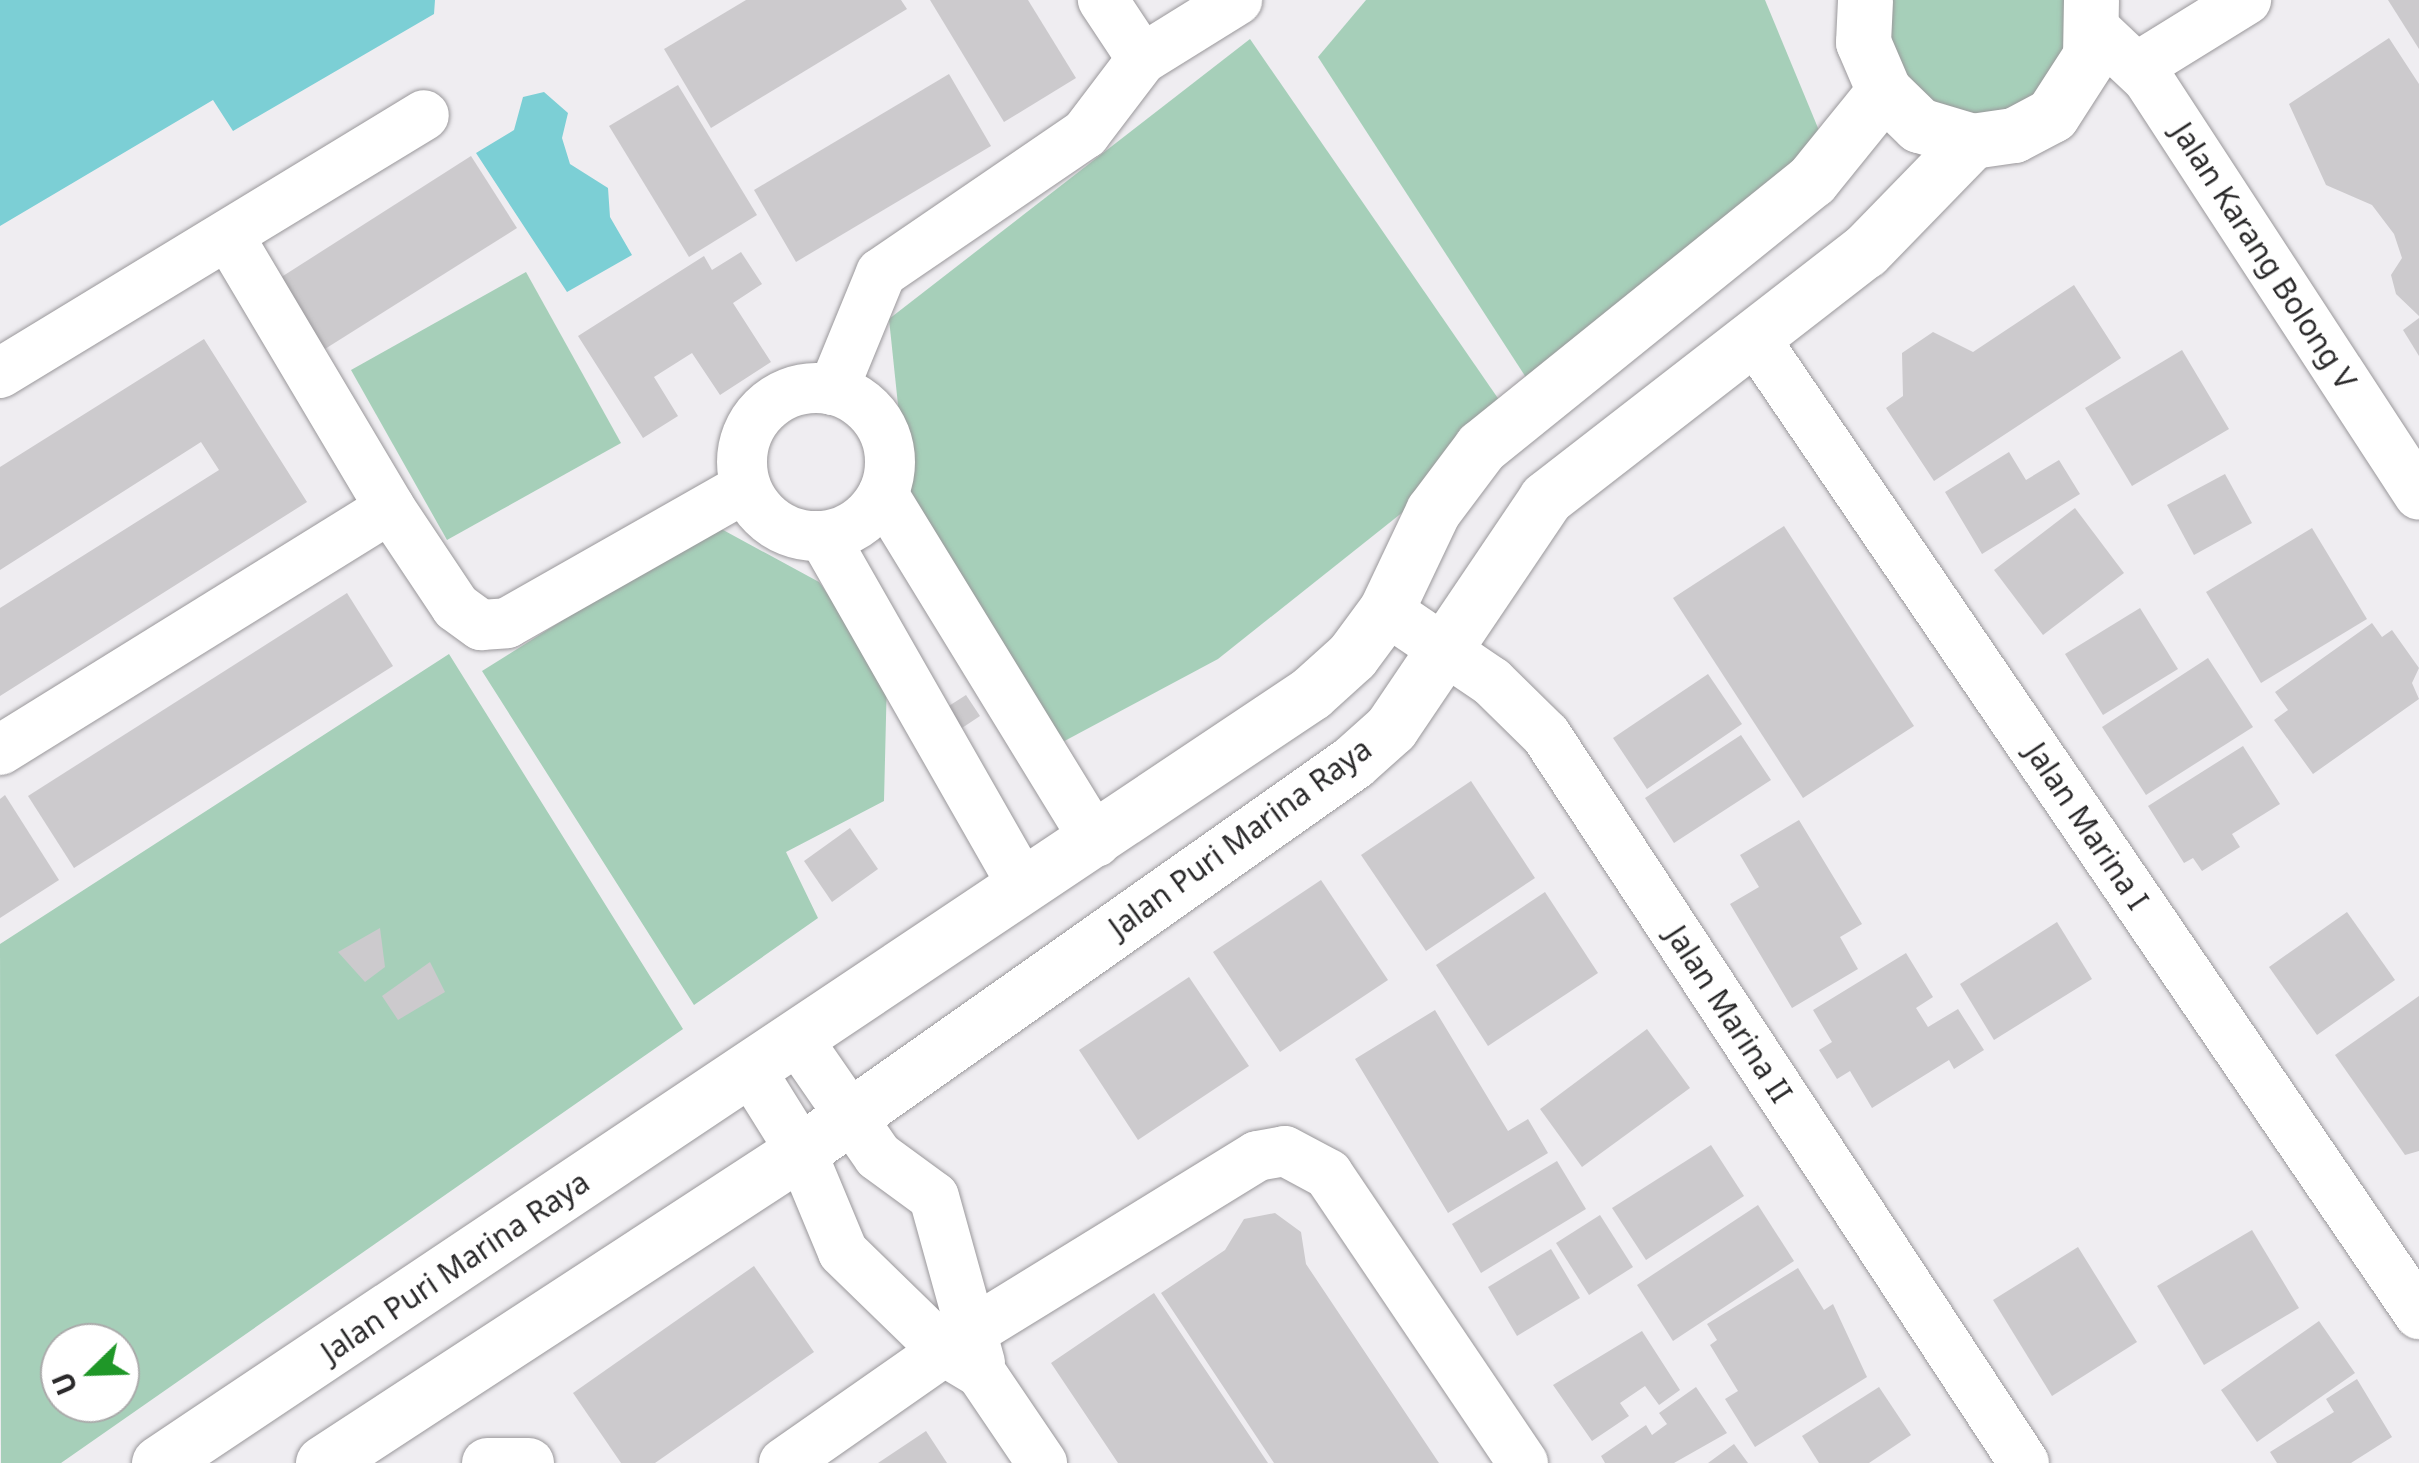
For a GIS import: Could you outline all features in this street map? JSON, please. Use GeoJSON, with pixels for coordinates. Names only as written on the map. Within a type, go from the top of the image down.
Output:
{"type":"FeatureCollection","features":[{"type":"Feature","properties":{"kind":"street"},"geometry":{"type":"LineString","coordinates":[[1103,0],[1142,59]]}},
{"type":"Feature","properties":{"kind":"street"},"geometry":{"type":"LineString","coordinates":[[833,390],[881,273],[1085,134],[1142,59],[1236,0]]}},
{"type":"Feature","properties":{"kind":"street"},"geometry":{"type":"LineString","coordinates":[[1864,0],[1864,42],[1884,91],[1919,124],[1972,140],[2014,135],[2052,114],[2080,82],[2093,15]]}},
{"type":"Feature","properties":{"kind":"street"},"geometry":{"type":"LineString","coordinates":[[2138,66],[2246,0]]}},
{"type":"Feature","properties":{"kind":"street","name":"Jalan Karang Bolong V"},"geometry":{"type":"LineString","coordinates":[[2093,15],[2138,66],[2419,495]]}},
{"type":"Feature","properties":{"kind":"street","name":"Jalan Puri Marina Raya"},"geometry":{"type":"LineString","coordinates":[[160,1463],[1096,842],[1311,693],[1352,656],[1386,610],[1433,512],[1481,447],[1812,180],[1884,91]]}},
{"type":"Feature","properties":{"kind":"street"},"geometry":{"type":"LineString","coordinates":[[0,374],[424,115]]}},
{"type":"Feature","properties":{"kind":"street","name":"Jalan Puri Marina Raya"},"geometry":{"type":"LineString","coordinates":[[324,1463],[801,1151],[1353,762],[1391,728],[1546,498],[1866,252],[1972,140]]}},
{"type":"Feature","properties":{"kind":"street"},"geometry":{"type":"LineString","coordinates":[[228,235],[390,508],[456,606],[481,625],[507,623],[746,488]]}},
{"type":"Feature","properties":{"kind":"street","name":"Jalan Marina I"},"geometry":{"type":"LineString","coordinates":[[1755,338],[2419,1314]]}},
{"type":"Feature","properties":{"kind":"street"},"geometry":{"type":"LineString","coordinates":[[883,494],[848,530],[824,537],[777,526],[746,488],[746,435],[760,412],[782,396],[833,390],[867,410],[888,442],[883,494],[1096,842]]}},
{"type":"Feature","properties":{"kind":"street"},"geometry":{"type":"LineString","coordinates":[[0,750],[390,508]]}},
{"type":"Feature","properties":{"kind":"street"},"geometry":{"type":"LineString","coordinates":[[824,537],[1024,887]]}},
{"type":"Feature","properties":{"kind":"street","name":"Jalan Marina II"},"geometry":{"type":"LineString","coordinates":[[1386,610],[1444,650],[1546,735],[2024,1463]]}},
{"type":"Feature","properties":{"kind":"street"},"geometry":{"type":"LineString","coordinates":[[796,1039],[847,1118],[878,1156],[934,1197],[968,1352]]}},
{"type":"Feature","properties":{"kind":"street"},"geometry":{"type":"LineString","coordinates":[[751,1071],[801,1151],[843,1252],[968,1352],[1042,1463]]}},
{"type":"Feature","properties":{"kind":"street"},"geometry":{"type":"LineString","coordinates":[[784,1463],[968,1352],[1256,1156],[1285,1151],[1328,1174],[1522,1463]]}},
{"type":"Feature","properties":{"kind":"street"},"geometry":{"type":"LineString","coordinates":[[487,1463],[529,1463]]}},
{"type":"Feature","properties":{"kind":"green space"},"geometry":{"type":"Polygon","coordinates":[[[1366,0],[1765,0],[1830,157],[1540,399],[1318,57],[1366,0]]]}},
{"type":"Feature","properties":{"kind":"green space"},"geometry":{"type":"Polygon","coordinates":[[[1888,0],[2071,0],[2061,74],[2003,117],[1931,107],[1903,82],[1887,48],[1888,0]]]}},
{"type":"Feature","properties":{"kind":"green space"},"geometry":{"type":"Polygon","coordinates":[[[1250,39],[1515,423],[1218,659],[1057,745],[909,510],[889,319],[1250,39]]]}},
{"type":"Feature","properties":{"kind":"green space"},"geometry":{"type":"Polygon","coordinates":[[[526,272],[621,443],[447,540],[351,370],[526,272]]]}},
{"type":"Feature","properties":{"kind":"green space"},"geometry":{"type":"Polygon","coordinates":[[[714,525],[819,582],[887,677],[884,801],[786,852],[818,918],[694,1005],[482,671],[714,525]]]}},
{"type":"Feature","properties":{"kind":"green space"},"geometry":{"type":"Polygon","coordinates":[[[449,654],[683,1029],[140,1408],[140,1323],[40,1323],[40,1423],[118,1423],[61,1463],[1,1463],[0,944],[449,654]]]}},
{"type":"Feature","properties":{"kind":"water"},"geometry":{"type":"Polygon","coordinates":[[[0,0],[435,0],[434,14],[233,131],[213,100],[0,226],[0,0]]]}},
{"type":"Feature","properties":{"kind":"water"},"geometry":{"type":"Polygon","coordinates":[[[544,92],[568,113],[562,138],[570,164],[608,188],[610,217],[632,255],[567,292],[476,153],[514,130],[523,97],[544,92]]]}},
{"type":"Feature","properties":{"kind":"building"},"geometry":{"type":"Polygon","coordinates":[[[746,0],[901,0],[907,9],[711,128],[664,49],[746,0]]]}},
{"type":"Feature","properties":{"kind":"building"},"geometry":{"type":"Polygon","coordinates":[[[930,0],[1028,0],[1076,78],[1004,122],[930,0]]]}},
{"type":"Feature","properties":{"kind":"building"},"geometry":{"type":"Polygon","coordinates":[[[2388,0],[2419,0],[2419,49],[2388,0]]]}},
{"type":"Feature","properties":{"kind":"building"},"geometry":{"type":"Polygon","coordinates":[[[2389,38],[2419,84],[2419,316],[2396,294],[2391,275],[2402,258],[2394,234],[2372,205],[2326,185],[2289,104],[2389,38]]]}},
{"type":"Feature","properties":{"kind":"building"},"geometry":{"type":"Polygon","coordinates":[[[949,74],[991,146],[796,262],[754,190],[949,74]]]}},
{"type":"Feature","properties":{"kind":"building"},"geometry":{"type":"Polygon","coordinates":[[[678,85],[757,215],[689,257],[609,126],[678,85]]]}},
{"type":"Feature","properties":{"kind":"building"},"geometry":{"type":"Polygon","coordinates":[[[471,156],[517,228],[317,354],[272,283],[471,156]]]}},
{"type":"Feature","properties":{"kind":"building"},"geometry":{"type":"Polygon","coordinates":[[[741,252],[762,284],[733,303],[771,362],[720,395],[692,353],[654,377],[678,416],[643,438],[578,336],[704,256],[712,270],[741,252]]]}},
{"type":"Feature","properties":{"kind":"building"},"geometry":{"type":"Polygon","coordinates":[[[2074,285],[2121,358],[1934,481],[1886,408],[1903,396],[1902,353],[1933,332],[1973,352],[2074,285]]]}},
{"type":"Feature","properties":{"kind":"building"},"geometry":{"type":"Polygon","coordinates":[[[2419,318],[2419,356],[2403,330],[2419,318]]]}},
{"type":"Feature","properties":{"kind":"building"},"geometry":{"type":"Polygon","coordinates":[[[204,339],[307,502],[0,696],[0,608],[219,470],[201,442],[0,570],[0,467],[204,339]]]}},
{"type":"Feature","properties":{"kind":"building"},"geometry":{"type":"Polygon","coordinates":[[[2182,350],[2229,429],[2132,486],[2085,408],[2182,350]]]}},
{"type":"Feature","properties":{"kind":"building"},"geometry":{"type":"Polygon","coordinates":[[[2009,452],[2026,480],[2059,460],[2080,494],[1982,554],[1945,492],[2009,452]]]}},
{"type":"Feature","properties":{"kind":"building"},"geometry":{"type":"Polygon","coordinates":[[[2225,474],[2252,523],[2194,555],[2167,505],[2225,474]]]}},
{"type":"Feature","properties":{"kind":"building"},"geometry":{"type":"Polygon","coordinates":[[[2075,508],[2124,573],[2043,635],[1994,570],[2075,508]]]}},
{"type":"Feature","properties":{"kind":"building"},"geometry":{"type":"Polygon","coordinates":[[[1784,526],[1914,726],[1803,798],[1673,598],[1784,526]]]}},
{"type":"Feature","properties":{"kind":"building"},"geometry":{"type":"Polygon","coordinates":[[[2312,528],[2367,619],[2261,683],[2206,592],[2312,528]]]}},
{"type":"Feature","properties":{"kind":"building"},"geometry":{"type":"Polygon","coordinates":[[[347,593],[393,666],[74,868],[28,796],[347,593]]]}},
{"type":"Feature","properties":{"kind":"building"},"geometry":{"type":"Polygon","coordinates":[[[2140,608],[2178,669],[2103,715],[2065,654],[2140,608]]]}},
{"type":"Feature","properties":{"kind":"building"},"geometry":{"type":"Polygon","coordinates":[[[2372,623],[2382,637],[2392,630],[2419,668],[2412,683],[2419,699],[2313,774],[2274,720],[2288,710],[2275,692],[2372,623]]]}},
{"type":"Feature","properties":{"kind":"building"},"geometry":{"type":"Polygon","coordinates":[[[2208,658],[2253,727],[2146,795],[2102,727],[2208,658]]]}},
{"type":"Feature","properties":{"kind":"building"},"geometry":{"type":"Polygon","coordinates":[[[1708,674],[1742,724],[1647,789],[1613,738],[1708,674]]]}},
{"type":"Feature","properties":{"kind":"building"},"geometry":{"type":"Polygon","coordinates":[[[966,695],[980,716],[956,732],[941,711],[966,695]]]}},
{"type":"Feature","properties":{"kind":"building"},"geometry":{"type":"Polygon","coordinates":[[[1741,735],[1771,780],[1674,843],[1645,798],[1741,735]]]}},
{"type":"Feature","properties":{"kind":"building"},"geometry":{"type":"Polygon","coordinates":[[[2243,746],[2280,804],[2232,834],[2240,847],[2202,871],[2193,858],[2184,863],[2148,806],[2243,746]]]}},
{"type":"Feature","properties":{"kind":"building"},"geometry":{"type":"Polygon","coordinates":[[[1471,781],[1535,878],[1426,951],[1361,855],[1471,781]]]}},
{"type":"Feature","properties":{"kind":"building"},"geometry":{"type":"Polygon","coordinates":[[[5,795],[59,880],[0,918],[0,799],[5,795]]]}},
{"type":"Feature","properties":{"kind":"building"},"geometry":{"type":"Polygon","coordinates":[[[1799,820],[1862,924],[1840,937],[1858,969],[1792,1008],[1730,904],[1759,887],[1740,855],[1799,820]]]}},
{"type":"Feature","properties":{"kind":"building"},"geometry":{"type":"Polygon","coordinates":[[[850,828],[878,869],[832,902],[804,861],[850,828]]]}},
{"type":"Feature","properties":{"kind":"building"},"geometry":{"type":"Polygon","coordinates":[[[1321,880],[1388,980],[1280,1052],[1213,952],[1321,880]]]}},
{"type":"Feature","properties":{"kind":"building"},"geometry":{"type":"Polygon","coordinates":[[[1545,892],[1598,973],[1488,1046],[1436,965],[1545,892]]]}},
{"type":"Feature","properties":{"kind":"building"},"geometry":{"type":"Polygon","coordinates":[[[2347,912],[2395,980],[2317,1035],[2269,967],[2347,912]]]}},
{"type":"Feature","properties":{"kind":"building"},"geometry":{"type":"Polygon","coordinates":[[[2057,922],[2092,979],[1994,1040],[1960,984],[2057,922]]]}},
{"type":"Feature","properties":{"kind":"building"},"geometry":{"type":"Polygon","coordinates":[[[380,928],[385,967],[365,982],[338,952],[380,928]]]}},
{"type":"Feature","properties":{"kind":"building"},"geometry":{"type":"Polygon","coordinates":[[[1906,953],[1933,997],[1916,1008],[1928,1027],[1958,1009],[1984,1050],[1954,1069],[1949,1060],[1872,1108],[1850,1071],[1837,1079],[1819,1050],[1832,1042],[1813,1010],[1906,953]]]}},
{"type":"Feature","properties":{"kind":"building"},"geometry":{"type":"Polygon","coordinates":[[[430,962],[445,992],[398,1020],[382,996],[430,962]]]}},
{"type":"Feature","properties":{"kind":"building"},"geometry":{"type":"Polygon","coordinates":[[[1189,977],[1249,1066],[1138,1140],[1079,1050],[1189,977]]]}},
{"type":"Feature","properties":{"kind":"building"},"geometry":{"type":"Polygon","coordinates":[[[2419,996],[2419,1151],[2405,1155],[2335,1055],[2419,996]]]}},
{"type":"Feature","properties":{"kind":"building"},"geometry":{"type":"Polygon","coordinates":[[[1435,1010],[1508,1131],[1528,1119],[1548,1153],[1448,1213],[1355,1059],[1435,1010]]]}},
{"type":"Feature","properties":{"kind":"building"},"geometry":{"type":"Polygon","coordinates":[[[1647,1029],[1690,1088],[1582,1167],[1540,1109],[1647,1029]]]}},
{"type":"Feature","properties":{"kind":"building"},"geometry":{"type":"Polygon","coordinates":[[[1711,1145],[1744,1196],[1646,1260],[1612,1208],[1711,1145]]]}},
{"type":"Feature","properties":{"kind":"building"},"geometry":{"type":"Polygon","coordinates":[[[1557,1161],[1586,1209],[1481,1273],[1452,1224],[1557,1161]]]}},
{"type":"Feature","properties":{"kind":"building"},"geometry":{"type":"Polygon","coordinates":[[[1758,1205],[1794,1261],[1673,1341],[1637,1285],[1758,1205]]]}},
{"type":"Feature","properties":{"kind":"building"},"geometry":{"type":"Polygon","coordinates":[[[1275,1213],[1301,1232],[1306,1264],[1439,1463],[1274,1463],[1161,1293],[1225,1250],[1244,1219],[1275,1213]]]}},
{"type":"Feature","properties":{"kind":"building"},"geometry":{"type":"Polygon","coordinates":[[[1600,1215],[1633,1267],[1589,1295],[1556,1243],[1600,1215]]]}},
{"type":"Feature","properties":{"kind":"building"},"geometry":{"type":"Polygon","coordinates":[[[2252,1230],[2299,1308],[2204,1365],[2157,1286],[2252,1230]]]}},
{"type":"Feature","properties":{"kind":"building"},"geometry":{"type":"Polygon","coordinates":[[[2078,1247],[2137,1342],[2052,1396],[1993,1300],[2078,1247]]]}},
{"type":"Feature","properties":{"kind":"building"},"geometry":{"type":"Polygon","coordinates":[[[1551,1249],[1580,1298],[1517,1336],[1488,1287],[1551,1249]]]}},
{"type":"Feature","properties":{"kind":"building"},"geometry":{"type":"Polygon","coordinates":[[[754,1266],[814,1352],[655,1463],[621,1463],[573,1393],[754,1266]]]}},
{"type":"Feature","properties":{"kind":"building"},"geometry":{"type":"Polygon","coordinates":[[[1798,1268],[1824,1310],[1833,1304],[1867,1377],[1755,1447],[1725,1399],[1738,1391],[1710,1345],[1717,1340],[1707,1324],[1798,1268]]]}},
{"type":"Feature","properties":{"kind":"building"},"geometry":{"type":"Polygon","coordinates":[[[1154,1293],[1268,1463],[1118,1463],[1051,1363],[1154,1293]]]}},
{"type":"Feature","properties":{"kind":"building"},"geometry":{"type":"Polygon","coordinates":[[[2319,1321],[2355,1373],[2257,1442],[2221,1390],[2319,1321]]]}},
{"type":"Feature","properties":{"kind":"building"},"geometry":{"type":"Polygon","coordinates":[[[1642,1331],[1680,1390],[1659,1405],[1645,1386],[1620,1403],[1629,1416],[1592,1441],[1553,1385],[1642,1331]]]}},
{"type":"Feature","properties":{"kind":"building"},"geometry":{"type":"Polygon","coordinates":[[[2357,1379],[2392,1437],[2351,1463],[2277,1463],[2270,1452],[2334,1412],[2326,1399],[2357,1379]]]}},
{"type":"Feature","properties":{"kind":"building"},"geometry":{"type":"Polygon","coordinates":[[[1696,1387],[1727,1433],[1674,1463],[1605,1463],[1601,1456],[1646,1425],[1652,1435],[1667,1424],[1659,1413],[1696,1387]]]}},
{"type":"Feature","properties":{"kind":"building"},"geometry":{"type":"Polygon","coordinates":[[[1879,1387],[1911,1435],[1869,1463],[1819,1463],[1802,1436],[1879,1387]]]}},
{"type":"Feature","properties":{"kind":"building"},"geometry":{"type":"Polygon","coordinates":[[[926,1431],[947,1463],[878,1463],[926,1431]]]}},
{"type":"Feature","properties":{"kind":"building"},"geometry":{"type":"Polygon","coordinates":[[[1734,1444],[1748,1463],[1708,1463],[1734,1444]]]}}]}
